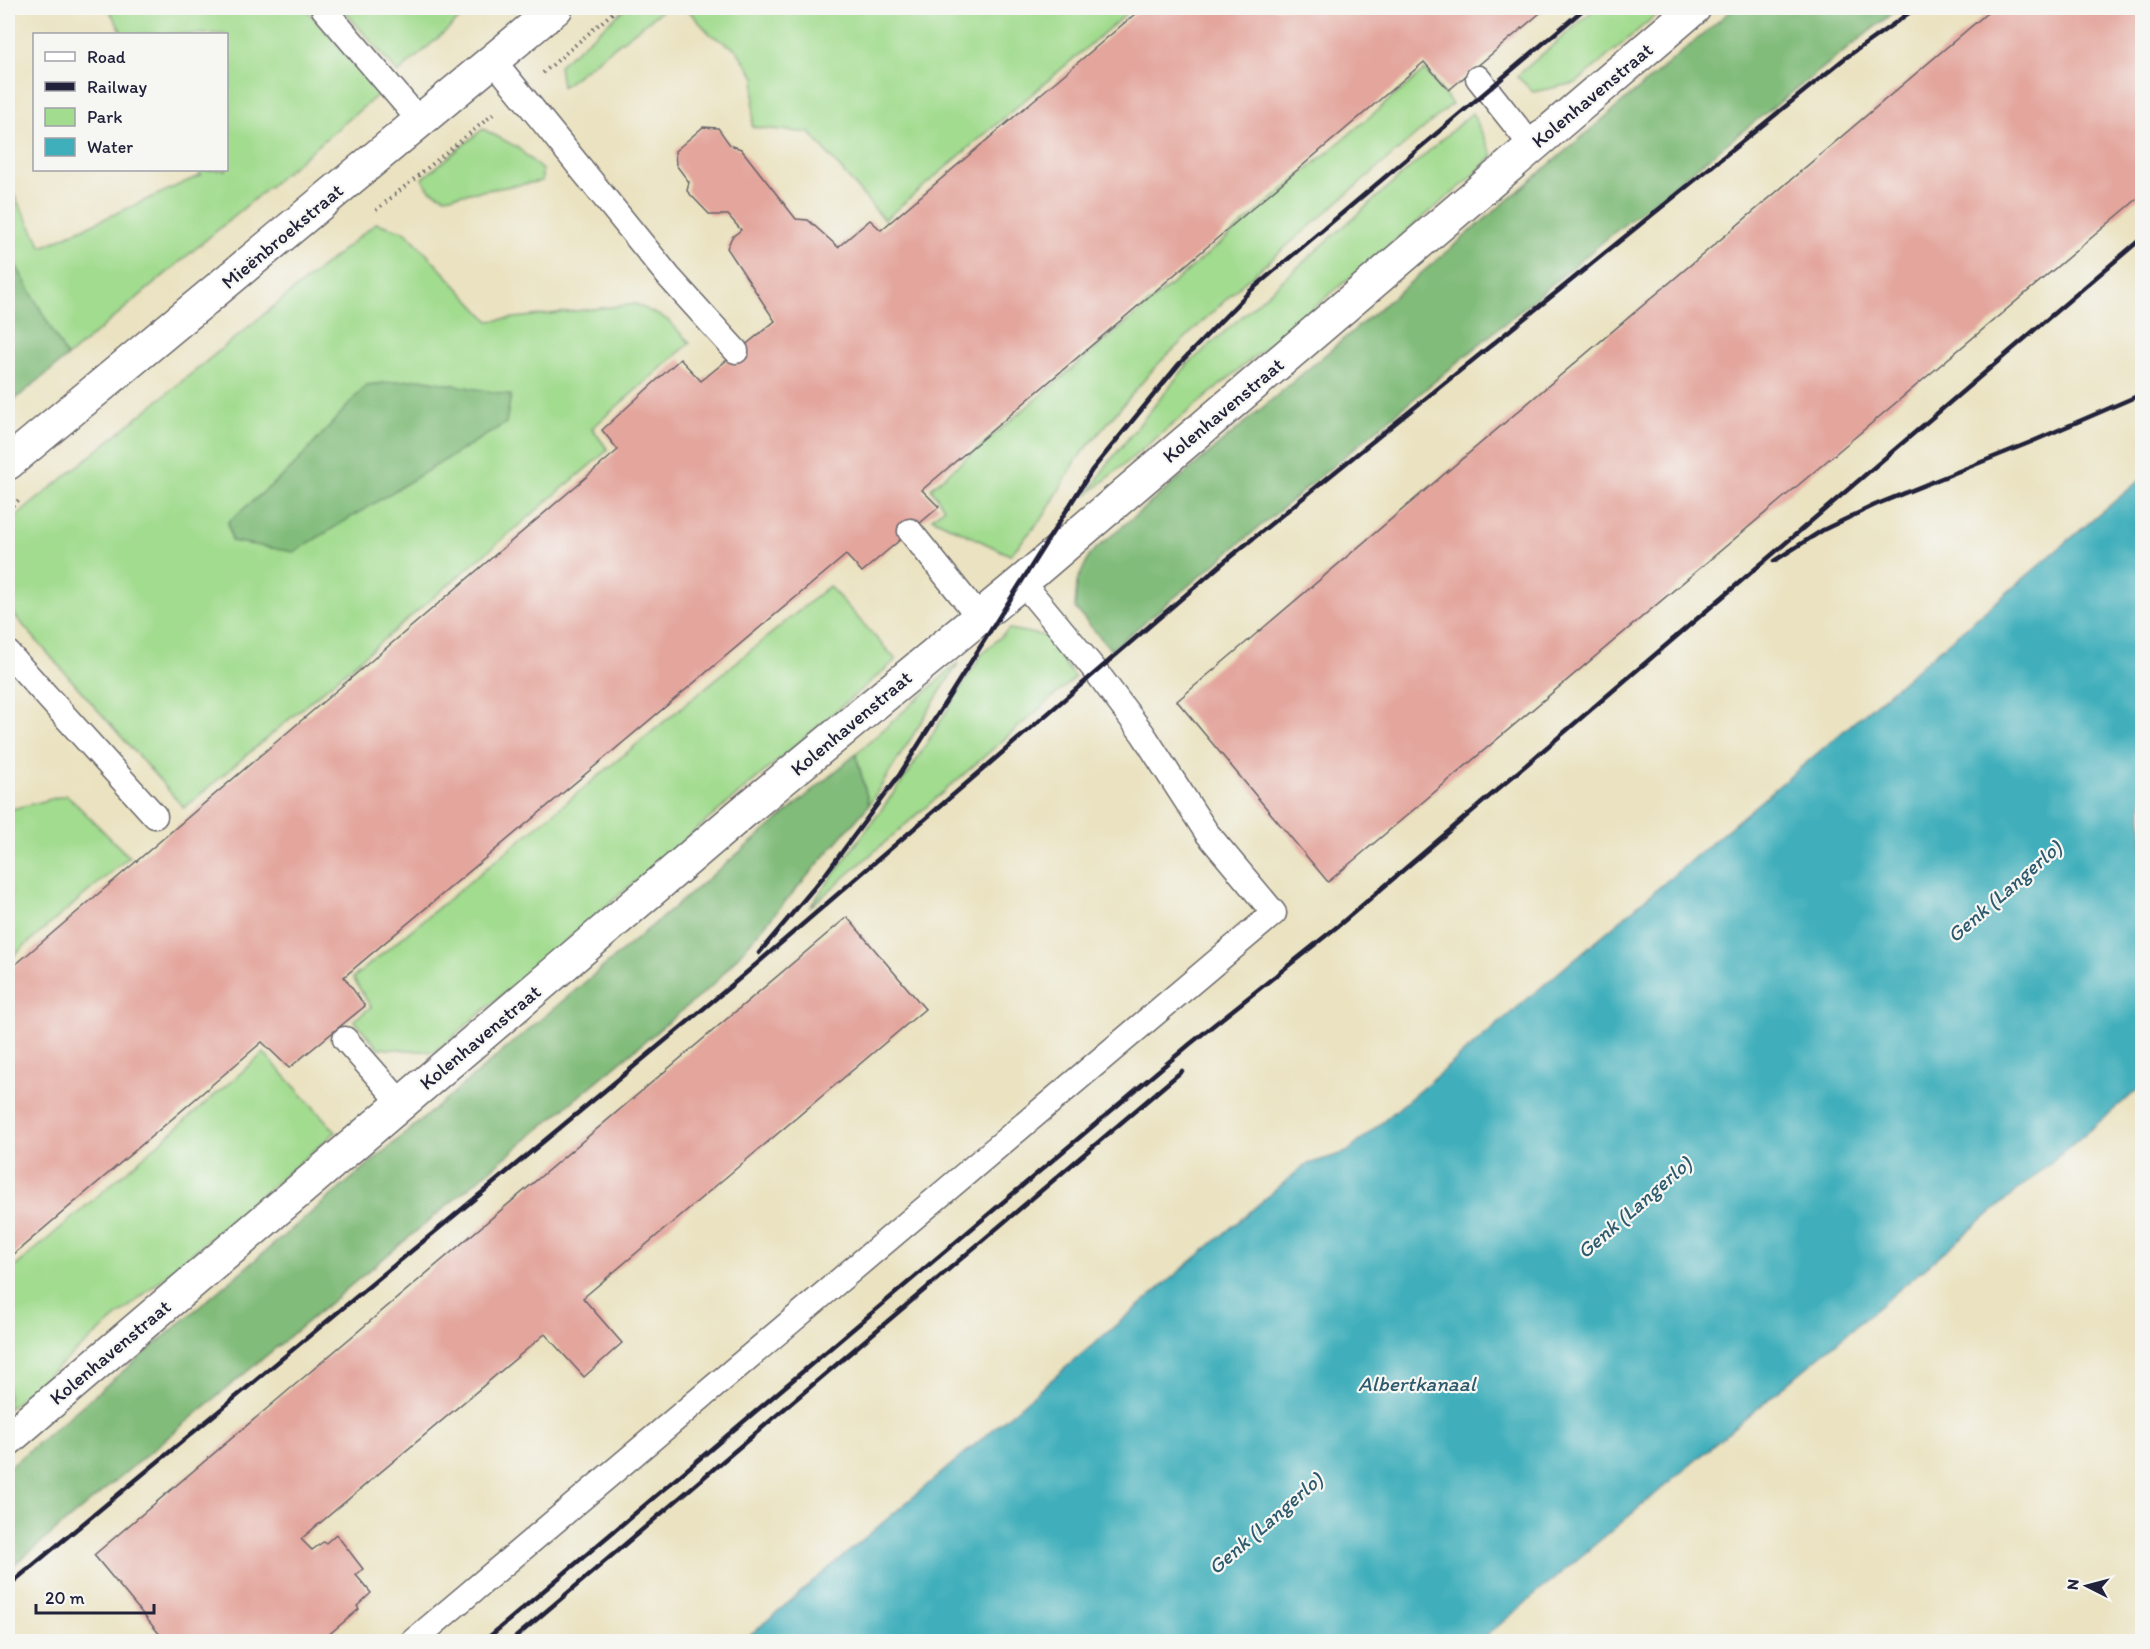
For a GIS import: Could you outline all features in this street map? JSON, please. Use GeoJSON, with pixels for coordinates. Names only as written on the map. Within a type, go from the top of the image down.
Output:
{"type":"FeatureCollection","features":[{"type":"Feature","properties":{"kind":"street","name":"Mieënbroekstraat"},"geometry":{"type":"LineString","coordinates":[[8,464],[556,8]]}},
{"type":"Feature","properties":{"kind":"street","name":"Kolenhavenstraat"},"geometry":{"type":"LineString","coordinates":[[8,1439],[742,813],[1022,582],[1695,8]]}},
{"type":"Feature","properties":{"kind":"lane"},"geometry":{"type":"LineString","coordinates":[[323,8],[420,121]]}},
{"type":"Feature","properties":{"kind":"lane"},"geometry":{"type":"LineString","coordinates":[[493,60],[669,277],[736,351]]}},
{"type":"Feature","properties":{"kind":"lane"},"geometry":{"type":"LineString","coordinates":[[1478,78],[1532,146]]}},
{"type":"Feature","properties":{"kind":"lane"},"geometry":{"type":"LineString","coordinates":[[910,531],[980,617]]}},
{"type":"Feature","properties":{"kind":"lane"},"geometry":{"type":"LineString","coordinates":[[412,1641],[1274,913],[1207,833],[1143,734],[1095,670],[1022,582]]}},
{"type":"Feature","properties":{"kind":"lane"},"geometry":{"type":"LineString","coordinates":[[8,653],[155,816]]}},
{"type":"Feature","properties":{"kind":"lane"},"geometry":{"type":"LineString","coordinates":[[345,1039],[402,1104]]}},
{"type":"Feature","properties":{"kind":"green space"},"geometry":{"type":"Polygon","coordinates":[[[108,8],[305,8],[380,93],[67,357],[8,251],[8,184],[42,247],[201,175],[199,171],[228,171],[228,33],[122,33],[108,8]]]}},
{"type":"Feature","properties":{"kind":"green space"},"geometry":{"type":"Polygon","coordinates":[[[342,8],[472,8],[398,73],[342,8]]]}},
{"type":"Feature","properties":{"kind":"green space"},"geometry":{"type":"Polygon","coordinates":[[[626,8],[665,8],[562,87],[559,65],[626,8]]]}},
{"type":"Feature","properties":{"kind":"green space"},"geometry":{"type":"Polygon","coordinates":[[[686,8],[1133,8],[884,220],[810,133],[752,127],[755,77],[736,49],[711,35],[686,8]]]}},
{"type":"Feature","properties":{"kind":"green space"},"geometry":{"type":"Polygon","coordinates":[[[1596,8],[1664,8],[1576,83],[1533,92],[1517,76],[1596,8]]]}},
{"type":"Feature","properties":{"kind":"green space"},"geometry":{"type":"Polygon","coordinates":[[[1734,8],[1899,8],[1616,231],[1111,650],[1075,608],[1077,582],[1090,554],[1734,8]]]}},
{"type":"Feature","properties":{"kind":"green space"},"geometry":{"type":"Polygon","coordinates":[[[1425,70],[1452,104],[1239,287],[1155,367],[1077,459],[1044,516],[1010,555],[932,518],[944,508],[931,488],[1425,70]]]}},
{"type":"Feature","properties":{"kind":"green space"},"geometry":{"type":"Polygon","coordinates":[[[1472,113],[1493,155],[1472,177],[1087,495],[1106,466],[1187,365],[1472,113]]]}},
{"type":"Feature","properties":{"kind":"green space"},"geometry":{"type":"Polygon","coordinates":[[[483,129],[517,147],[542,170],[542,181],[445,197],[430,190],[422,179],[483,129]]]}},
{"type":"Feature","properties":{"kind":"green space"},"geometry":{"type":"Polygon","coordinates":[[[376,223],[406,232],[489,321],[636,304],[668,320],[690,343],[592,428],[608,450],[184,808],[8,608],[8,523],[376,223]],[[292,468],[228,522],[232,541],[292,468]]]}},
{"type":"Feature","properties":{"kind":"green space"},"geometry":{"type":"Polygon","coordinates":[[[8,251],[67,357],[8,405],[8,251]]]}},
{"type":"Feature","properties":{"kind":"green space"},"geometry":{"type":"Polygon","coordinates":[[[420,379],[511,395],[506,423],[294,552],[232,541],[228,522],[292,468],[366,385],[420,379]]]}},
{"type":"Feature","properties":{"kind":"green space"},"geometry":{"type":"Polygon","coordinates":[[[829,586],[896,660],[435,1052],[378,1048],[354,1020],[371,1007],[353,978],[829,586]]]}},
{"type":"Feature","properties":{"kind":"green space"},"geometry":{"type":"Polygon","coordinates":[[[1009,629],[1045,636],[1075,678],[809,908],[909,772],[982,654],[1009,629]]]}},
{"type":"Feature","properties":{"kind":"green space"},"geometry":{"type":"Polygon","coordinates":[[[959,662],[869,805],[856,754],[959,662]]]}},
{"type":"Feature","properties":{"kind":"green space"},"geometry":{"type":"Polygon","coordinates":[[[856,754],[869,805],[714,984],[8,1570],[8,1468],[856,754]]]}},
{"type":"Feature","properties":{"kind":"green space"},"geometry":{"type":"Polygon","coordinates":[[[67,795],[129,857],[8,960],[8,810],[67,795]]]}},
{"type":"Feature","properties":{"kind":"green space"},"geometry":{"type":"Polygon","coordinates":[[[264,1053],[336,1132],[8,1409],[8,1273],[264,1053]]]}},
{"type":"Feature","properties":{"kind":"water","name":"Albertkanaal"},"geometry":{"type":"Polygon","coordinates":[[[2142,478],[2142,1086],[1480,1641],[743,1641],[1305,1165],[1347,1152],[2142,478]]]}},
{"type":"Feature","properties":{"kind":"building"},"geometry":{"type":"Polygon","coordinates":[[[1142,8],[1546,8],[1449,90],[1424,62],[922,490],[939,507],[862,572],[846,555],[344,977],[365,1006],[289,1068],[262,1042],[8,1259],[8,971],[618,450],[602,430],[680,359],[701,381],[775,321],[727,248],[732,237],[741,230],[728,215],[710,215],[687,191],[689,182],[676,165],[675,151],[703,127],[718,128],[730,145],[741,149],[796,219],[808,220],[838,247],[870,220],[881,230],[1142,8]]]}},
{"type":"Feature","properties":{"kind":"building"},"geometry":{"type":"Polygon","coordinates":[[[1993,8],[2142,8],[2142,195],[1328,882],[1177,701],[1993,8]]]}},
{"type":"Feature","properties":{"kind":"building"},"geometry":{"type":"Polygon","coordinates":[[[847,917],[925,1009],[583,1298],[622,1343],[584,1377],[545,1334],[301,1539],[312,1550],[323,1542],[326,1543],[336,1534],[363,1569],[356,1575],[371,1593],[357,1606],[359,1609],[320,1642],[166,1642],[94,1555],[847,917]]]}},
{"type":"Feature","properties":{"kind":"railway"},"geometry":{"type":"LineString","coordinates":[[759,953],[824,876],[900,774],[1092,470],[1179,364],[1249,292],[1585,8]]}},
{"type":"Feature","properties":{"kind":"railway"},"geometry":{"type":"LineString","coordinates":[[8,1586],[732,985],[1224,562],[1844,59],[1916,8]]}},
{"type":"Feature","properties":{"kind":"railway"},"geometry":{"type":"LineString","coordinates":[[483,1642],[1190,1044],[1338,926],[2142,238]]}},
{"type":"Feature","properties":{"kind":"railway"},"geometry":{"type":"LineString","coordinates":[[1774,561],[1823,530],[1875,505],[2142,394]]}},
{"type":"Feature","properties":{"kind":"railway"},"geometry":{"type":"LineString","coordinates":[[510,1642],[1182,1071]]}},
{"type":"Feature","properties":{"kind":"water label","name":"Genk (Langerlo)"},"geometry":{"type":"Point","coordinates":[2004,891]}},
{"type":"Feature","properties":{"kind":"water label","name":"Genk (Langerlo)"},"geometry":{"type":"Point","coordinates":[1634,1207]}},
{"type":"Feature","properties":{"kind":"water label","name":"Genk (Langerlo)"},"geometry":{"type":"Point","coordinates":[1265,1523]}}]}
